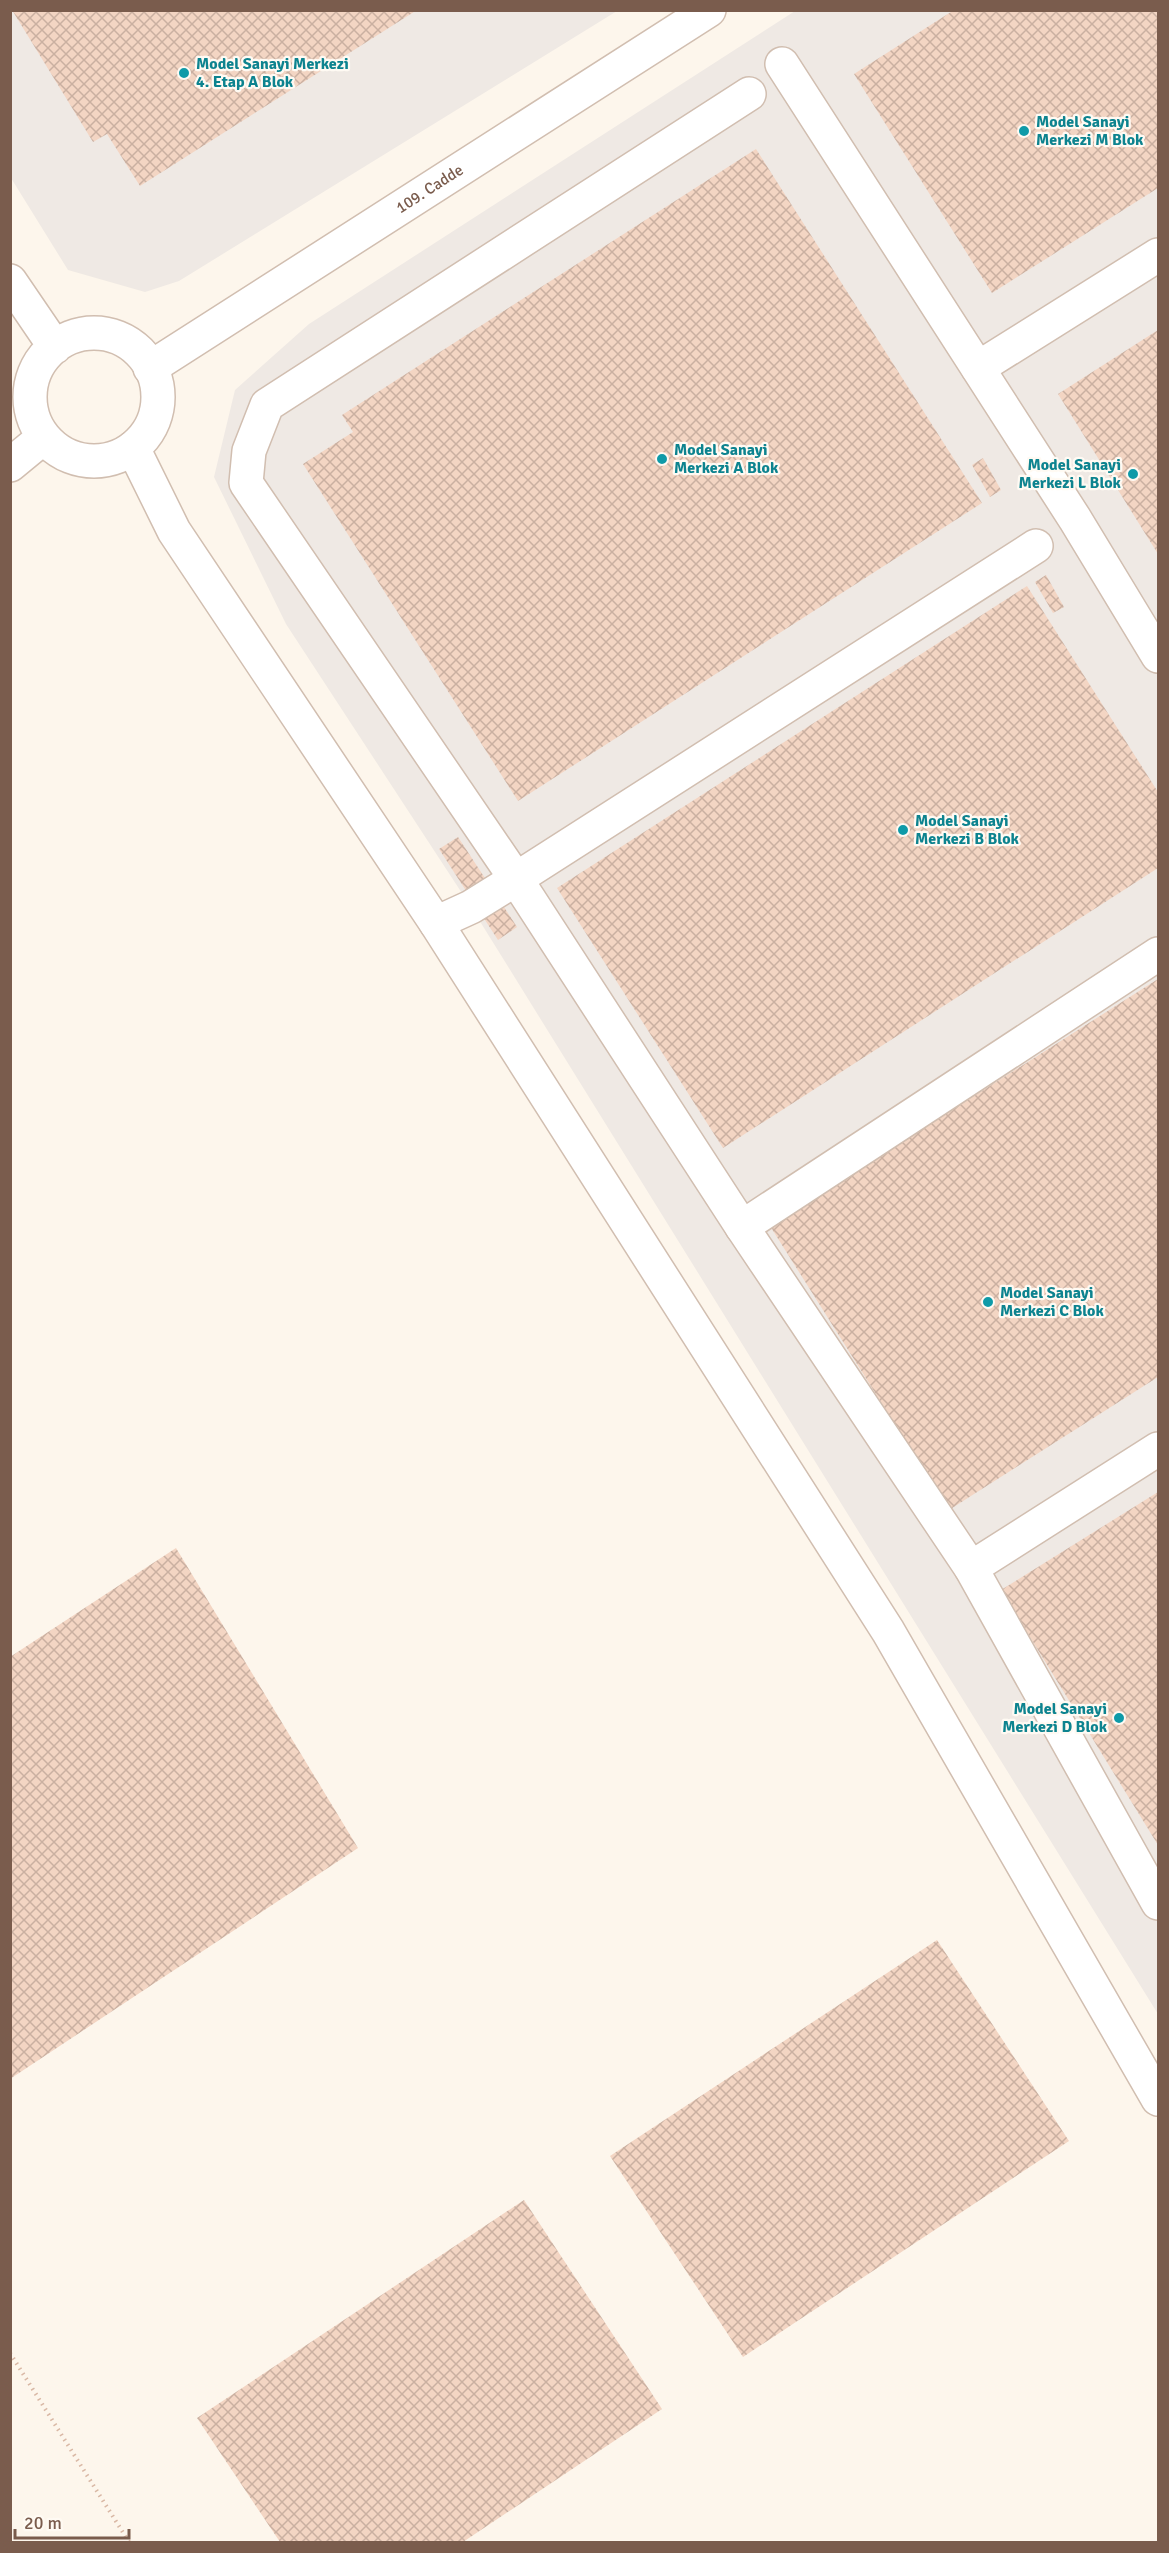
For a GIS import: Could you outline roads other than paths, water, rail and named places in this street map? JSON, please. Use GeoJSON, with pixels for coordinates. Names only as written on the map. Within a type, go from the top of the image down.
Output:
{"type":"FeatureCollection","features":[{"type":"Feature","properties":{"kind":"street","name":"109. Cadde"},"geometry":{"type":"LineString","coordinates":[[150,368],[709,10]]}},
{"type":"Feature","properties":{"kind":"street"},"geometry":{"type":"LineString","coordinates":[[782,64],[1075,519],[1158,655]]}},
{"type":"Feature","properties":{"kind":"street"},"geometry":{"type":"LineString","coordinates":[[749,94],[267,405],[249,450],[246,483],[516,879],[742,1227],[971,1568],[1158,1903]]}},
{"type":"Feature","properties":{"kind":"street"},"geometry":{"type":"LineString","coordinates":[[978,368],[1158,255]]}},
{"type":"Feature","properties":{"kind":"street"},"geometry":{"type":"LineString","coordinates":[[10,281],[55,347]]}},
{"type":"Feature","properties":{"kind":"street"},"geometry":{"type":"LineString","coordinates":[[105,334],[130,344],[150,368],[157,388],[156,415],[151,427],[133,448],[109,459],[83,460],[58,450],[44,437],[34,419],[30,393],[38,368],[55,347],[78,335],[105,334]]}},
{"type":"Feature","properties":{"kind":"street"},"geometry":{"type":"LineString","coordinates":[[10,465],[44,437]]}},
{"type":"Feature","properties":{"kind":"street"},"geometry":{"type":"LineString","coordinates":[[133,448],[174,531],[436,922],[888,1631],[1158,2099]]}},
{"type":"Feature","properties":{"kind":"street"},"geometry":{"type":"LineString","coordinates":[[436,922],[471,907],[516,879],[1036,546]]}},
{"type":"Feature","properties":{"kind":"street"},"geometry":{"type":"LineString","coordinates":[[742,1227],[1158,954]]}},
{"type":"Feature","properties":{"kind":"street"},"geometry":{"type":"LineString","coordinates":[[971,1568],[1158,1449]]}},
{"type":"Feature","properties":{"kind":"place","name":"Model Sanayi Merkezi 4. Etap A Blok"},"geometry":{"type":"Point","coordinates":[184,73]}},
{"type":"Feature","properties":{"kind":"place","name":"Model Sanayi Merkezi M Blok"},"geometry":{"type":"Point","coordinates":[1024,131]}},
{"type":"Feature","properties":{"kind":"place","name":"Model Sanayi Merkezi A Blok"},"geometry":{"type":"Point","coordinates":[662,459]}},
{"type":"Feature","properties":{"kind":"place","name":"Model Sanayi Merkezi L Blok"},"geometry":{"type":"Point","coordinates":[1133,474]}},
{"type":"Feature","properties":{"kind":"place","name":"Model Sanayi Merkezi B Blok"},"geometry":{"type":"Point","coordinates":[903,830]}},
{"type":"Feature","properties":{"kind":"place","name":"Model Sanayi Merkezi C Blok"},"geometry":{"type":"Point","coordinates":[988,1302]}},
{"type":"Feature","properties":{"kind":"place","name":"Model Sanayi Merkezi D Blok"},"geometry":{"type":"Point","coordinates":[1119,1718]}}]}
